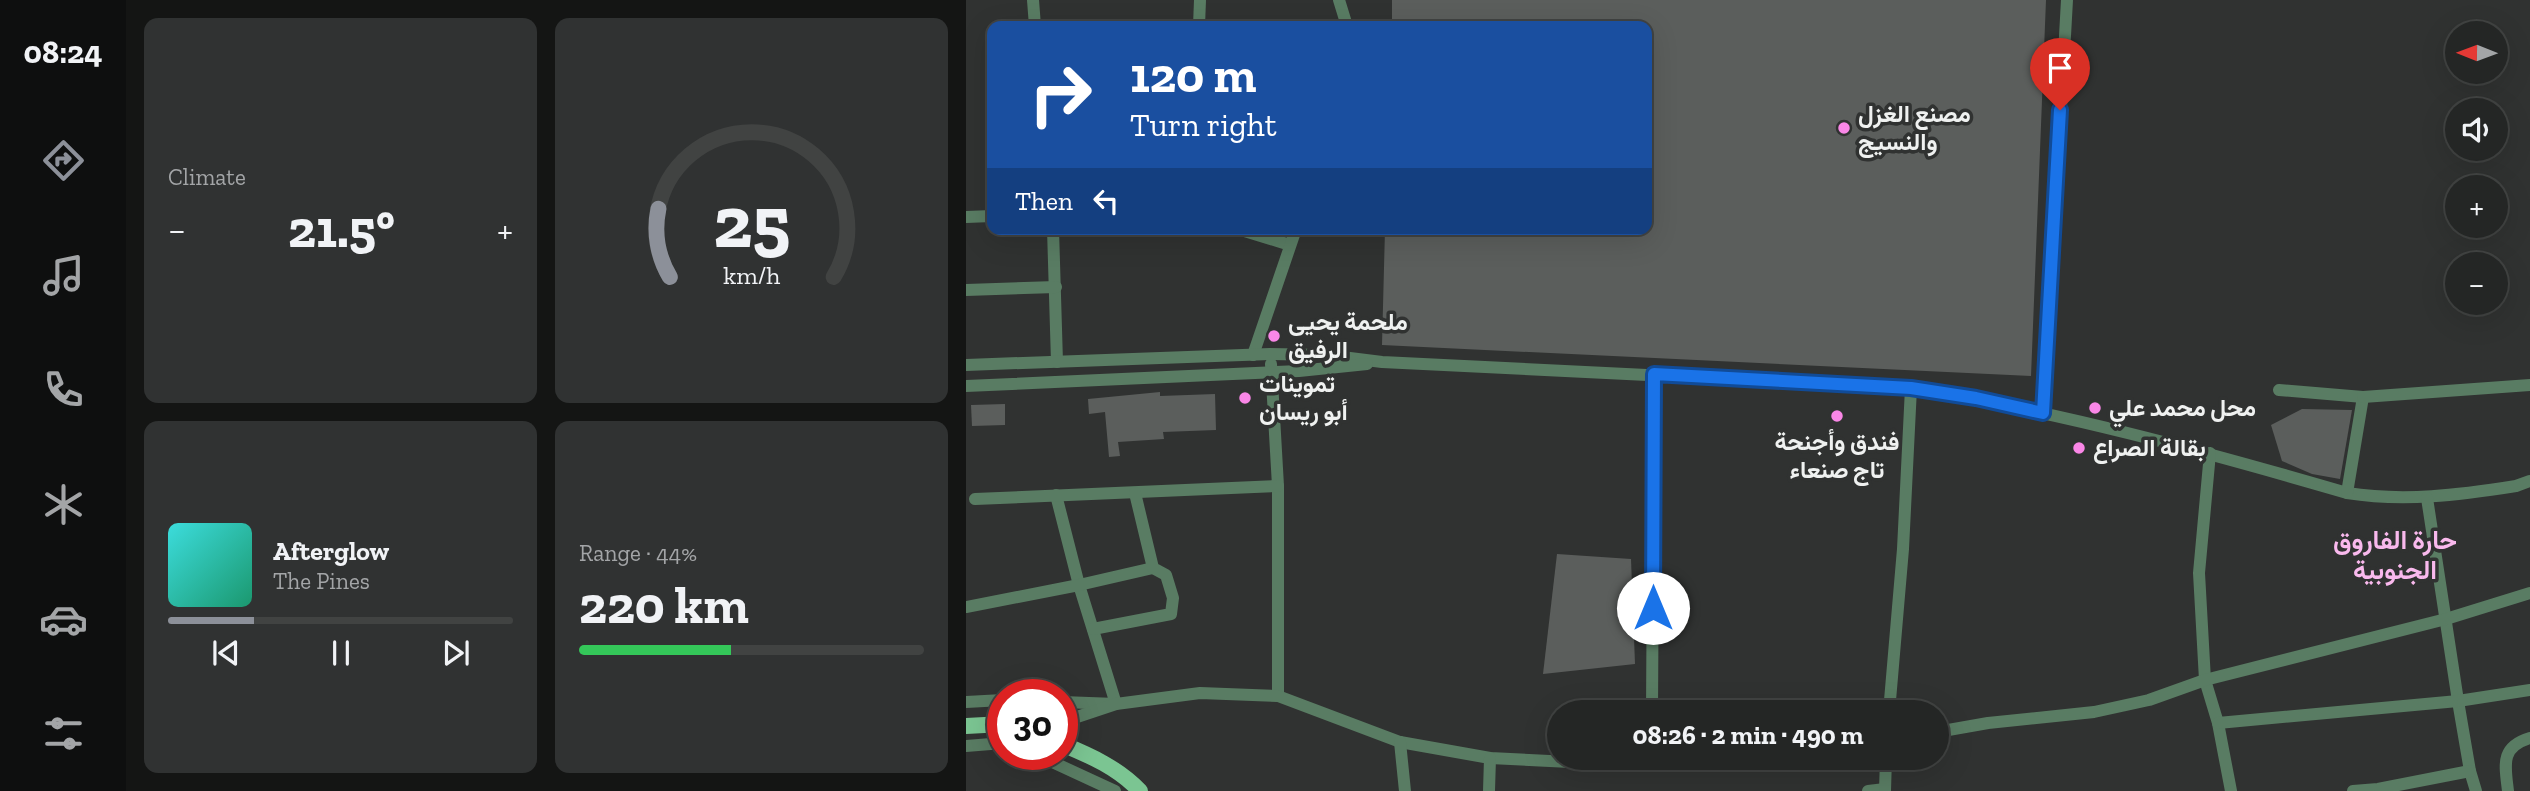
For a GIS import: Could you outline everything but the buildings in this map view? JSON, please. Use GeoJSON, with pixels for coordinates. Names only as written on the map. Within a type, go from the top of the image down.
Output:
{"type":"FeatureCollection","features":[{"type":"Feature","properties":{"kind":"main road"},"geometry":{"type":"LineString","coordinates":[[966,726],[987,725]]}},
{"type":"Feature","properties":{"kind":"main road"},"geometry":{"type":"LineString","coordinates":[[1078,751],[1117,770],[1140,791]]}},
{"type":"Feature","properties":{"kind":"street"},"geometry":{"type":"LineString","coordinates":[[1033,0],[1035,21]]}},
{"type":"Feature","properties":{"kind":"street"},"geometry":{"type":"LineString","coordinates":[[1199,21],[1200,0]]}},
{"type":"Feature","properties":{"kind":"street"},"geometry":{"type":"LineString","coordinates":[[1339,0],[1345,21]]}},
{"type":"Feature","properties":{"kind":"street"},"geometry":{"type":"LineString","coordinates":[[2043,413],[2067,0]]}},
{"type":"Feature","properties":{"kind":"street"},"geometry":{"type":"LineString","coordinates":[[966,217],[987,216]]}},
{"type":"Feature","properties":{"kind":"street"},"geometry":{"type":"LineString","coordinates":[[1053,235],[1057,362]]}},
{"type":"Feature","properties":{"kind":"street"},"geometry":{"type":"LineString","coordinates":[[1258,235],[1290,245]]}},
{"type":"Feature","properties":{"kind":"street"},"geometry":{"type":"LineString","coordinates":[[1253,355],[1294,235]]}},
{"type":"Feature","properties":{"kind":"street"},"geometry":{"type":"LineString","coordinates":[[966,290],[1056,287]]}},
{"type":"Feature","properties":{"kind":"street"},"geometry":{"type":"LineString","coordinates":[[1270,354],[1278,486],[1278,696]]}},
{"type":"Feature","properties":{"kind":"street"},"geometry":{"type":"LineString","coordinates":[[966,365],[1270,354],[1326,355],[1382,362],[1911,388],[1976,398],[2210,453],[2347,493],[2388,498],[2427,498],[2516,486],[2530,487]]}},
{"type":"Feature","properties":{"kind":"street"},"geometry":{"type":"LineString","coordinates":[[966,386],[1327,369],[1382,362]]}},
{"type":"Feature","properties":{"kind":"street"},"geometry":{"type":"LineString","coordinates":[[1652,700],[1654,374]]}},
{"type":"Feature","properties":{"kind":"street"},"geometry":{"type":"LineString","coordinates":[[2279,390],[2363,397],[2530,385]]}},
{"type":"Feature","properties":{"kind":"street"},"geometry":{"type":"LineString","coordinates":[[1890,700],[1903,549],[1911,388]]}},
{"type":"Feature","properties":{"kind":"street"},"geometry":{"type":"LineString","coordinates":[[2347,493],[2363,397]]}},
{"type":"Feature","properties":{"kind":"street"},"geometry":{"type":"LineString","coordinates":[[2210,453],[2199,573],[2205,680],[2231,791]]}},
{"type":"Feature","properties":{"kind":"street"},"geometry":{"type":"LineString","coordinates":[[2516,486],[2530,481]]}},
{"type":"Feature","properties":{"kind":"street"},"geometry":{"type":"LineString","coordinates":[[975,499],[1278,486]]}},
{"type":"Feature","properties":{"kind":"street"},"geometry":{"type":"LineString","coordinates":[[1135,493],[1153,568]]}},
{"type":"Feature","properties":{"kind":"street"},"geometry":{"type":"LineString","coordinates":[[1056,495],[1079,585],[1116,704]]}},
{"type":"Feature","properties":{"kind":"street"},"geometry":{"type":"LineString","coordinates":[[2427,498],[2458,701],[2476,791]]}},
{"type":"Feature","properties":{"kind":"street"},"geometry":{"type":"LineString","coordinates":[[966,607],[1153,568],[1166,575],[1172,598],[1171,614],[1093,628]]}},
{"type":"Feature","properties":{"kind":"street"},"geometry":{"type":"LineString","coordinates":[[1949,730],[2094,712],[2149,700],[2205,680],[2446,620],[2530,593]]}},
{"type":"Feature","properties":{"kind":"street"},"geometry":{"type":"LineString","coordinates":[[2217,723],[2458,701],[2530,690]]}},
{"type":"Feature","properties":{"kind":"street"},"geometry":{"type":"LineString","coordinates":[[1078,703],[1116,704],[1200,693],[1278,696],[1400,742],[1490,758],[1547,759]]}},
{"type":"Feature","properties":{"kind":"street"},"geometry":{"type":"LineString","coordinates":[[966,702],[987,701]]}},
{"type":"Feature","properties":{"kind":"street"},"geometry":{"type":"LineString","coordinates":[[1078,717],[1116,704]]}},
{"type":"Feature","properties":{"kind":"street"},"geometry":{"type":"LineString","coordinates":[[2508,791],[2505,762],[2508,751],[2530,738]]}},
{"type":"Feature","properties":{"kind":"street"},"geometry":{"type":"LineString","coordinates":[[1400,742],[1405,791]]}},
{"type":"Feature","properties":{"kind":"street"},"geometry":{"type":"LineString","coordinates":[[966,746],[987,744]]}},
{"type":"Feature","properties":{"kind":"street"},"geometry":{"type":"LineString","coordinates":[[1489,791],[1490,758]]}},
{"type":"Feature","properties":{"kind":"street"},"geometry":{"type":"LineString","coordinates":[[1070,770],[1115,791]]}},
{"type":"Feature","properties":{"kind":"street"},"geometry":{"type":"LineString","coordinates":[[1868,791],[1885,790],[1886,770]]}},
{"type":"Feature","properties":{"kind":"street"},"geometry":{"type":"LineString","coordinates":[[2353,791],[2378,790],[2470,771]]}},
{"type":"Feature","properties":{"kind":"place","name":"مصنع الغزل والنسيج"},"geometry":{"type":"Point","coordinates":[1844,128]}},
{"type":"Feature","properties":{"kind":"place","name":"ملحمة يحيى الرفيق"},"geometry":{"type":"Point","coordinates":[1274,336]}},
{"type":"Feature","properties":{"kind":"place","name":"تموينات أبو ريسان"},"geometry":{"type":"Point","coordinates":[1245,398]}},
{"type":"Feature","properties":{"kind":"place","name":"محل محمد علي"},"geometry":{"type":"Point","coordinates":[2095,408]}},
{"type":"Feature","properties":{"kind":"place","name":"فندق وأجنحة تاج صنعاء"},"geometry":{"type":"Point","coordinates":[1837,416]}},
{"type":"Feature","properties":{"kind":"place","name":"بقالة الصراع"},"geometry":{"type":"Point","coordinates":[2079,448]}},
{"type":"Feature","properties":{"kind":"district","name":"حارة الفاروق الجنوبية"},"geometry":{"type":"Point","coordinates":[2395,555]}},
{"type":"Feature","properties":{"kind":"route"},"geometry":{"type":"LineString","coordinates":[[1653,608],[1654,374],[1911,388],[1976,398],[2043,413],[2060,110]]}}]}
